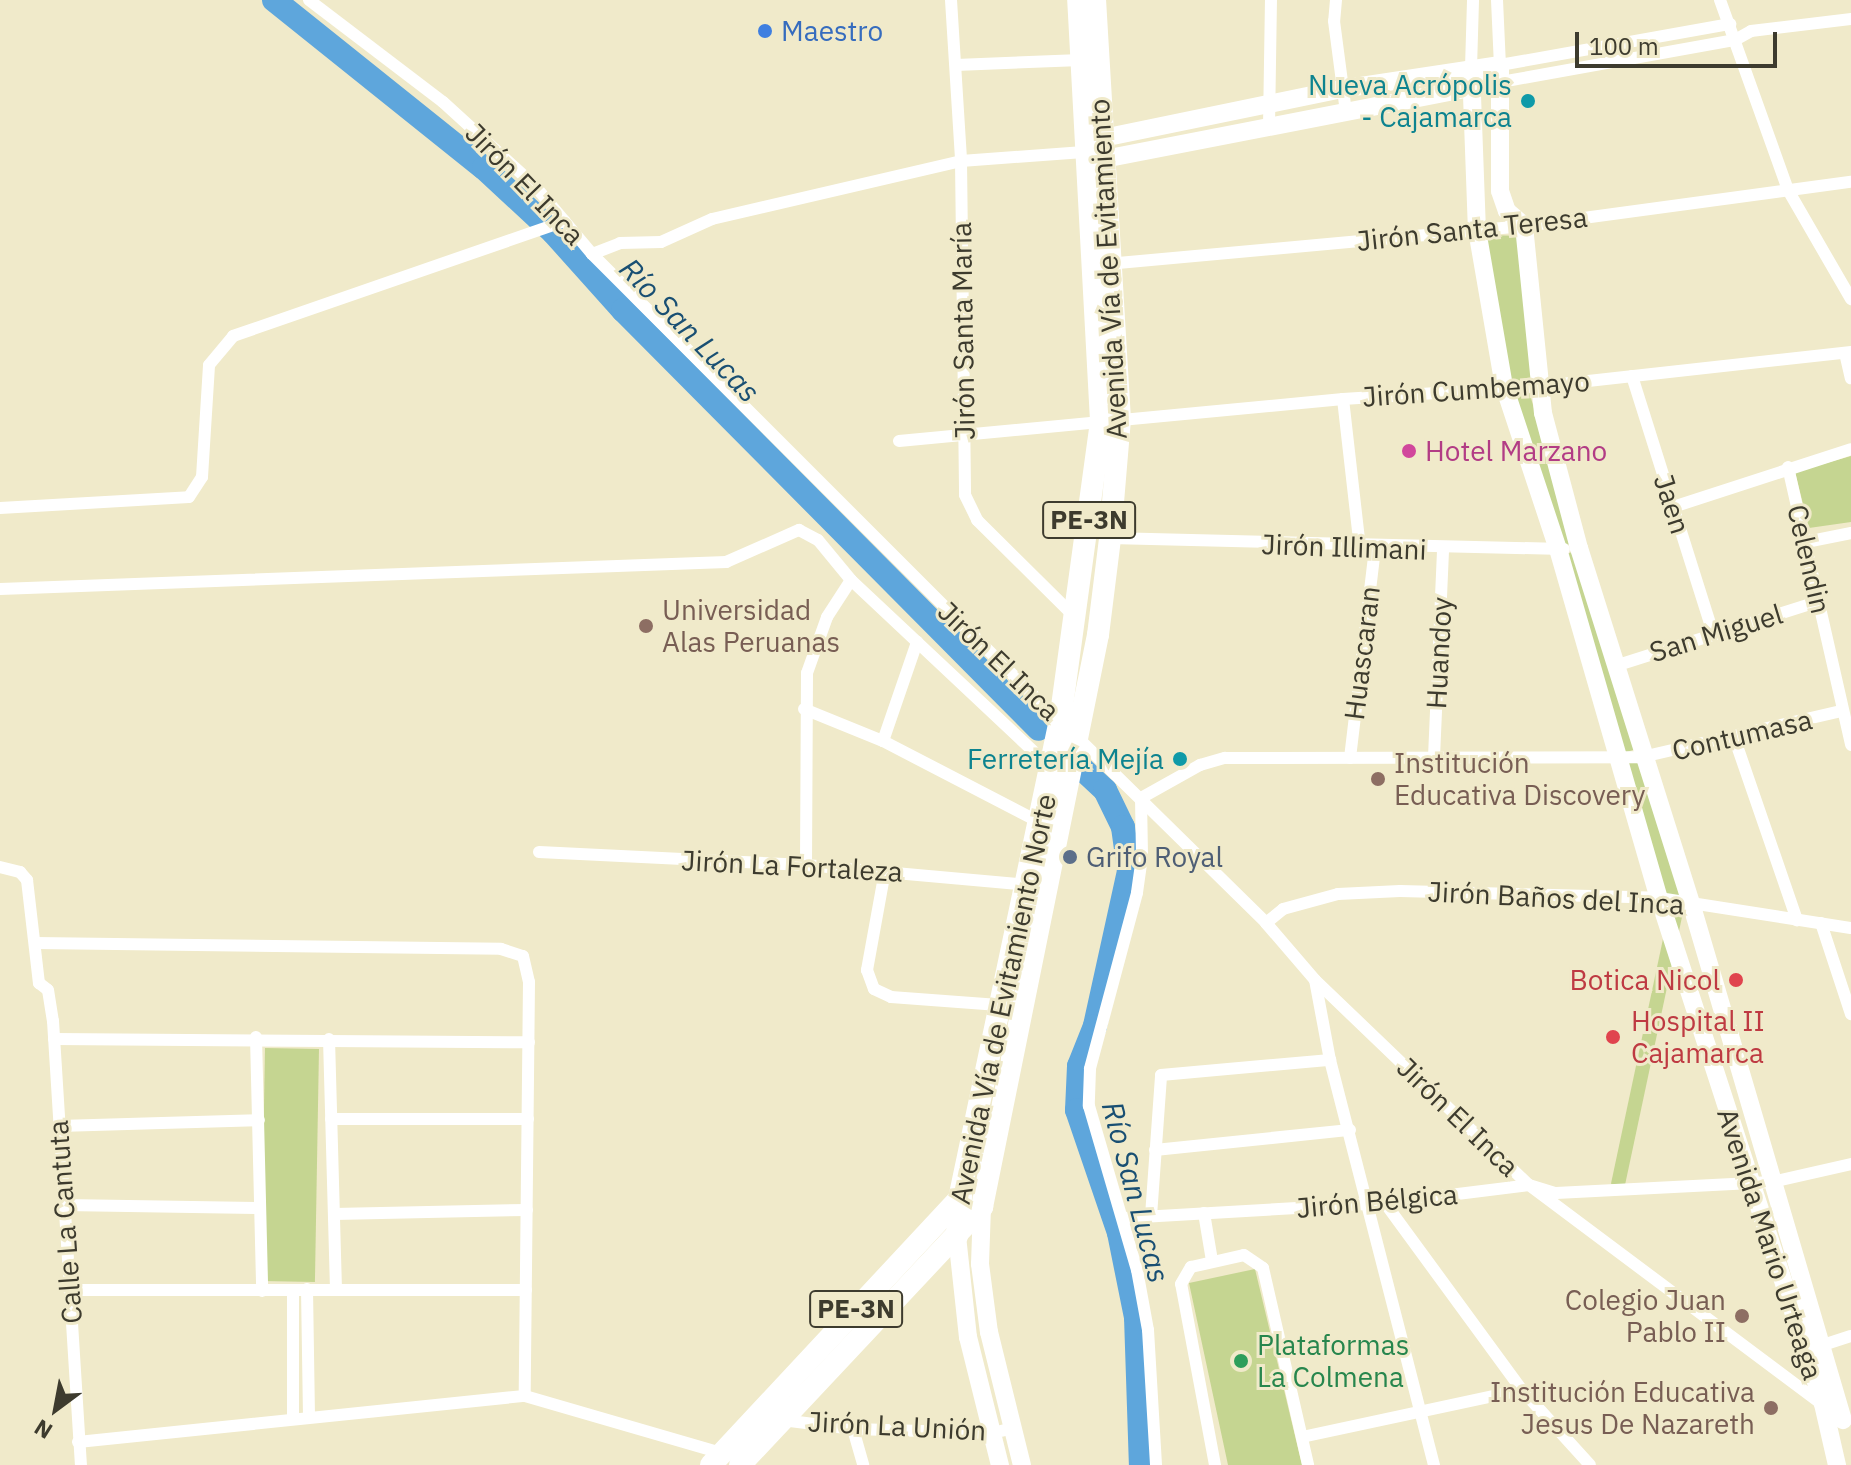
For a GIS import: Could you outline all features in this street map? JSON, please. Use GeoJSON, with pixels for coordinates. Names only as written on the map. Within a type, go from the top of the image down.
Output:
{"type":"FeatureCollection","features":[{"type":"Feature","properties":{"kind":"highway","name":"PE-3N"},"geometry":{"type":"LineString","coordinates":[[1078,0],[1081,60],[1097,150]]}},
{"type":"Feature","properties":{"kind":"highway","name":"Avenida Vía de Evitamiento"},"geometry":{"type":"LineString","coordinates":[[1095,0],[1100,264],[1110,421],[1110,538]]}},
{"type":"Feature","properties":{"kind":"highway","name":"Avenida Vía de Evitamiento Norte"},"geometry":{"type":"LineString","coordinates":[[1068,735],[1076,619],[1110,421]]}},
{"type":"Feature","properties":{"kind":"highway","name":"Avenida Vía de Evitamiento Norte"},"geometry":{"type":"LineString","coordinates":[[988,1165],[1035,885],[1110,538]]}},
{"type":"Feature","properties":{"kind":"highway","name":"Avenida Vía de Evitamiento Norte"},"geometry":{"type":"LineString","coordinates":[[957,1236],[959,1199],[999,1005],[1035,885],[1039,822],[1060,772]]}},
{"type":"Feature","properties":{"kind":"highway","name":"PE-3N"},"geometry":{"type":"LineString","coordinates":[[727,1462],[988,1165]]}},
{"type":"Feature","properties":{"kind":"highway","name":"PE-3N"},"geometry":{"type":"LineString","coordinates":[[727,1462],[782,1420],[957,1236],[982,1207],[988,1165]]}},
{"type":"Feature","properties":{"kind":"street","name":"Jirón El Inca"},"geometry":{"type":"LineString","coordinates":[[309,0],[443,102],[1068,735],[1141,798],[1266,923],[1315,980],[1529,1185],[1847,1423]]}},
{"type":"Feature","properties":{"kind":"street","name":"Jirón Santa María"},"geometry":{"type":"LineString","coordinates":[[951,0],[961,161],[964,431],[968,507],[1076,619]]}},
{"type":"Feature","properties":{"kind":"street"},"geometry":{"type":"LineString","coordinates":[[1269,126],[1271,0]]}},
{"type":"Feature","properties":{"kind":"street"},"geometry":{"type":"LineString","coordinates":[[1336,0],[1341,89],[1346,112]]}},
{"type":"Feature","properties":{"kind":"street","name":"Avenida Mario Urteaga"},"geometry":{"type":"LineString","coordinates":[[1473,0],[1471,88],[1477,230],[1504,386],[1558,549],[1659,898],[1823,1404],[1837,1465]]}},
{"type":"Feature","properties":{"kind":"street","name":"Avenida Mario Urteaga"},"geometry":{"type":"LineString","coordinates":[[1497,0],[1500,191],[1507,211],[1524,226],[1543,386],[1543,413],[1579,548],[1642,757],[1691,903],[1772,1182],[1847,1423]]}},
{"type":"Feature","properties":{"kind":"street"},"geometry":{"type":"LineString","coordinates":[[1720,0],[1788,190],[1851,299]]}},
{"type":"Feature","properties":{"kind":"street"},"geometry":{"type":"LineString","coordinates":[[1097,150],[1341,89],[1471,68],[1500,74],[1735,40],[1751,31],[1851,19]]}},
{"type":"Feature","properties":{"kind":"street"},"geometry":{"type":"LineString","coordinates":[[592,254],[620,243],[661,242],[712,219],[961,161],[1097,150],[1269,126],[1471,88],[1500,74],[1730,24]]}},
{"type":"Feature","properties":{"kind":"street"},"geometry":{"type":"LineString","coordinates":[[956,65],[1081,60]]}},
{"type":"Feature","properties":{"kind":"street","name":"Jirón Santa Teresa"},"geometry":{"type":"LineString","coordinates":[[1100,264],[1524,226],[1851,182]]}},
{"type":"Feature","properties":{"kind":"street"},"geometry":{"type":"LineString","coordinates":[[0,508],[189,497],[202,477],[205,380],[214,354],[233,336],[562,222]]}},
{"type":"Feature","properties":{"kind":"street"},"geometry":{"type":"LineString","coordinates":[[1848,352],[1851,378]]}},
{"type":"Feature","properties":{"kind":"street","name":"Jirón Cumbemayo"},"geometry":{"type":"LineString","coordinates":[[899,441],[964,431],[1504,386],[1543,386],[1848,352]]}},
{"type":"Feature","properties":{"kind":"street","name":"Jaen"},"geometry":{"type":"LineString","coordinates":[[1632,376],[1713,633]]}},
{"type":"Feature","properties":{"kind":"street","name":"Huascaran"},"geometry":{"type":"LineString","coordinates":[[1343,399],[1360,548]]}},
{"type":"Feature","properties":{"kind":"street"},"geometry":{"type":"LineString","coordinates":[[1673,507],[1788,467],[1851,449]]}},
{"type":"Feature","properties":{"kind":"street","name":"Celendin"},"geometry":{"type":"LineString","coordinates":[[1788,467],[1851,745]]}},
{"type":"Feature","properties":{"kind":"street"},"geometry":{"type":"LineString","coordinates":[[0,589],[726,562],[799,530],[818,540],[851,580],[1060,772]]}},
{"type":"Feature","properties":{"kind":"street"},"geometry":{"type":"LineString","coordinates":[[1806,542],[1851,533]]}},
{"type":"Feature","properties":{"kind":"street","name":"Jirón Illimani"},"geometry":{"type":"LineString","coordinates":[[1110,538],[1360,548],[1579,548]]}},
{"type":"Feature","properties":{"kind":"street","name":"Huascaran"},"geometry":{"type":"LineString","coordinates":[[1350,758],[1375,548]]}},
{"type":"Feature","properties":{"kind":"street","name":"Huandoy"},"geometry":{"type":"LineString","coordinates":[[1434,757],[1443,549]]}},
{"type":"Feature","properties":{"kind":"street"},"geometry":{"type":"LineString","coordinates":[[806,865],[804,709],[807,673],[816,642],[851,580]]}},
{"type":"Feature","properties":{"kind":"street","name":"San Miguel"},"geometry":{"type":"LineString","coordinates":[[1615,666],[1817,602]]}},
{"type":"Feature","properties":{"kind":"street"},"geometry":{"type":"LineString","coordinates":[[883,741],[917,642]]}},
{"type":"Feature","properties":{"kind":"street"},"geometry":{"type":"LineString","coordinates":[[804,709],[883,741],[1039,822]]}},
{"type":"Feature","properties":{"kind":"street","name":"Contumasa"},"geometry":{"type":"LineString","coordinates":[[1141,798],[1200,765],[1225,758],[1642,757],[1842,711]]}},
{"type":"Feature","properties":{"kind":"street"},"geometry":{"type":"LineString","coordinates":[[1734,737],[1797,920]]}},
{"type":"Feature","properties":{"kind":"street"},"geometry":{"type":"LineString","coordinates":[[1141,798],[1142,857],[1137,893],[1090,1069],[1089,1106],[1124,1218],[1148,1330],[1156,1465]]}},
{"type":"Feature","properties":{"kind":"street","name":"Jirón La Fortaleza"},"geometry":{"type":"LineString","coordinates":[[539,852],[806,865],[1035,885]]}},
{"type":"Feature","properties":{"kind":"street","name":"Calle La Cantuta"},"geometry":{"type":"LineString","coordinates":[[0,867],[20,872],[27,880],[39,983],[48,990],[54,1039],[81,1465]]}},
{"type":"Feature","properties":{"kind":"street"},"geometry":{"type":"LineString","coordinates":[[885,871],[867,970],[874,989],[891,997],[999,1005]]}},
{"type":"Feature","properties":{"kind":"street","name":"Jirón Baños del Inca"},"geometry":{"type":"LineString","coordinates":[[1266,923],[1283,909],[1338,894],[1659,898],[1851,928]]}},
{"type":"Feature","properties":{"kind":"street"},"geometry":{"type":"LineString","coordinates":[[1821,923],[1851,1014]]}},
{"type":"Feature","properties":{"kind":"street"},"geometry":{"type":"LineString","coordinates":[[35,943],[501,949],[523,956],[529,982],[525,1396]]}},
{"type":"Feature","properties":{"kind":"street"},"geometry":{"type":"LineString","coordinates":[[1315,980],[1330,1060],[1370,1204],[1434,1465]]}},
{"type":"Feature","properties":{"kind":"street"},"geometry":{"type":"LineString","coordinates":[[54,1039],[256,1037],[529,1042]]}},
{"type":"Feature","properties":{"kind":"street"},"geometry":{"type":"LineString","coordinates":[[256,1037],[262,1291]]}},
{"type":"Feature","properties":{"kind":"street"},"geometry":{"type":"LineString","coordinates":[[329,1039],[336,1288]]}},
{"type":"Feature","properties":{"kind":"street"},"geometry":{"type":"LineString","coordinates":[[1151,1216],[1161,1075],[1330,1060]]}},
{"type":"Feature","properties":{"kind":"street"},"geometry":{"type":"LineString","coordinates":[[1717,1081],[1742,1077]]}},
{"type":"Feature","properties":{"kind":"street"},"geometry":{"type":"LineString","coordinates":[[331,1119],[528,1119]]}},
{"type":"Feature","properties":{"kind":"street"},"geometry":{"type":"LineString","coordinates":[[59,1126],[259,1120]]}},
{"type":"Feature","properties":{"kind":"street"},"geometry":{"type":"LineString","coordinates":[[1155,1150],[1350,1130]]}},
{"type":"Feature","properties":{"kind":"street","name":"Jirón Bélgica"},"geometry":{"type":"LineString","coordinates":[[1124,1218],[1385,1203],[1529,1185],[1556,1193],[1772,1182],[1851,1164]]}},
{"type":"Feature","properties":{"kind":"street"},"geometry":{"type":"LineString","coordinates":[[1385,1203],[1522,1390],[1580,1460],[1590,1465]]}},
{"type":"Feature","properties":{"kind":"street"},"geometry":{"type":"LineString","coordinates":[[64,1205],[260,1208]]}},
{"type":"Feature","properties":{"kind":"street"},"geometry":{"type":"LineString","coordinates":[[982,1207],[980,1264],[989,1332],[1022,1465]]}},
{"type":"Feature","properties":{"kind":"street"},"geometry":{"type":"LineString","coordinates":[[334,1214],[527,1210]]}},
{"type":"Feature","properties":{"kind":"street"},"geometry":{"type":"LineString","coordinates":[[1204,1213],[1212,1261]]}},
{"type":"Feature","properties":{"kind":"street"},"geometry":{"type":"LineString","coordinates":[[957,1236],[968,1337],[1000,1465]]}},
{"type":"Feature","properties":{"kind":"street"},"geometry":{"type":"LineString","coordinates":[[1215,1465],[1181,1284],[1185,1270],[1212,1261],[1252,1256],[1263,1268],[1308,1465]]}},
{"type":"Feature","properties":{"kind":"street"},"geometry":{"type":"LineString","coordinates":[[307,1289],[309,1417]]}},
{"type":"Feature","properties":{"kind":"street"},"geometry":{"type":"LineString","coordinates":[[69,1290],[526,1290]]}},
{"type":"Feature","properties":{"kind":"street"},"geometry":{"type":"LineString","coordinates":[[293,1290],[293,1419]]}},
{"type":"Feature","properties":{"kind":"street"},"geometry":{"type":"LineString","coordinates":[[1823,1345],[1851,1336]]}},
{"type":"Feature","properties":{"kind":"street"},"geometry":{"type":"LineString","coordinates":[[1302,1437],[1522,1390]]}},
{"type":"Feature","properties":{"kind":"street"},"geometry":{"type":"LineString","coordinates":[[78,1442],[525,1396],[727,1462]]}},
{"type":"Feature","properties":{"kind":"street","name":"Jirón La Unión"},"geometry":{"type":"LineString","coordinates":[[782,1420],[853,1429],[992,1433],[1013,1428]]}},
{"type":"Feature","properties":{"kind":"street"},"geometry":{"type":"LineString","coordinates":[[853,1429],[863,1465]]}},
{"type":"Feature","properties":{"kind":"green space"},"geometry":{"type":"Polygon","coordinates":[[[1480,235],[1526,236],[1537,381],[1499,380],[1480,235]]]}},
{"type":"Feature","properties":{"kind":"green space"},"geometry":{"type":"Polygon","coordinates":[[[1528,388],[1574,544],[1561,545],[1510,392],[1528,388]]]}},
{"type":"Feature","properties":{"kind":"green space"},"geometry":{"type":"Polygon","coordinates":[[[1851,456],[1851,522],[1809,528],[1795,472],[1851,456]]]}},
{"type":"Feature","properties":{"kind":"green space"},"geometry":{"type":"Polygon","coordinates":[[[1576,551],[1637,749],[1623,753],[1563,555],[1576,551]]]}},
{"type":"Feature","properties":{"kind":"green space"},"geometry":{"type":"Polygon","coordinates":[[[1638,757],[1682,898],[1665,896],[1624,758],[1638,757]]]}},
{"type":"Feature","properties":{"kind":"green space"},"geometry":{"type":"Polygon","coordinates":[[[1670,906],[1684,909],[1625,1187],[1611,1184],[1670,906]]]}},
{"type":"Feature","properties":{"kind":"green space"},"geometry":{"type":"Polygon","coordinates":[[[265,1048],[319,1049],[315,1282],[261,1281],[265,1048]]]}},
{"type":"Feature","properties":{"kind":"green space","name":"Plataformas La Colmena"},"geometry":{"type":"Polygon","coordinates":[[[1255,1269],[1302,1465],[1228,1465],[1189,1283],[1255,1269]]]}},
{"type":"Feature","properties":{"kind":"waterway","name":"Río San Lucas"},"geometry":{"type":"LineString","coordinates":[[274,0],[484,168],[553,232],[623,310],[1039,729]]}},
{"type":"Feature","properties":{"kind":"waterway","name":"Río San Lucas"},"geometry":{"type":"LineString","coordinates":[[1078,765],[1105,790],[1123,827],[1129,871],[1095,1026],[1079,1066],[1077,1110],[1119,1233],[1136,1317],[1141,1465]]}},
{"type":"Feature","properties":{"kind":"place","name":"Maestro"},"geometry":{"type":"Point","coordinates":[765,31]}},
{"type":"Feature","properties":{"kind":"place","name":"Nueva Acrópolis - Cajamarca"},"geometry":{"type":"Point","coordinates":[1528,101]}},
{"type":"Feature","properties":{"kind":"place","name":"Hotel Marzano"},"geometry":{"type":"Point","coordinates":[1409,451]}},
{"type":"Feature","properties":{"kind":"place","name":"Universidad Alas Peruanas"},"geometry":{"type":"Point","coordinates":[646,626]}},
{"type":"Feature","properties":{"kind":"place","name":"Ferretería Mejía"},"geometry":{"type":"Point","coordinates":[1180,759]}},
{"type":"Feature","properties":{"kind":"place","name":"Institución Educativa Discovery"},"geometry":{"type":"Point","coordinates":[1378,779]}},
{"type":"Feature","properties":{"kind":"place","name":"Grifo Royal"},"geometry":{"type":"Point","coordinates":[1070,857]}},
{"type":"Feature","properties":{"kind":"place","name":"Botica Nicol"},"geometry":{"type":"Point","coordinates":[1736,980]}},
{"type":"Feature","properties":{"kind":"place","name":"Hospital II Cajamarca"},"geometry":{"type":"Point","coordinates":[1613,1037]}},
{"type":"Feature","properties":{"kind":"place","name":"Colegio Juan Pablo II"},"geometry":{"type":"Point","coordinates":[1742,1316]}},
{"type":"Feature","properties":{"kind":"place","name":"Plataformas La Colmena"},"geometry":{"type":"Point","coordinates":[1241,1361]}},
{"type":"Feature","properties":{"kind":"place","name":"Institución Educativa Jesus De Nazareth"},"geometry":{"type":"Point","coordinates":[1771,1408]}}]}
